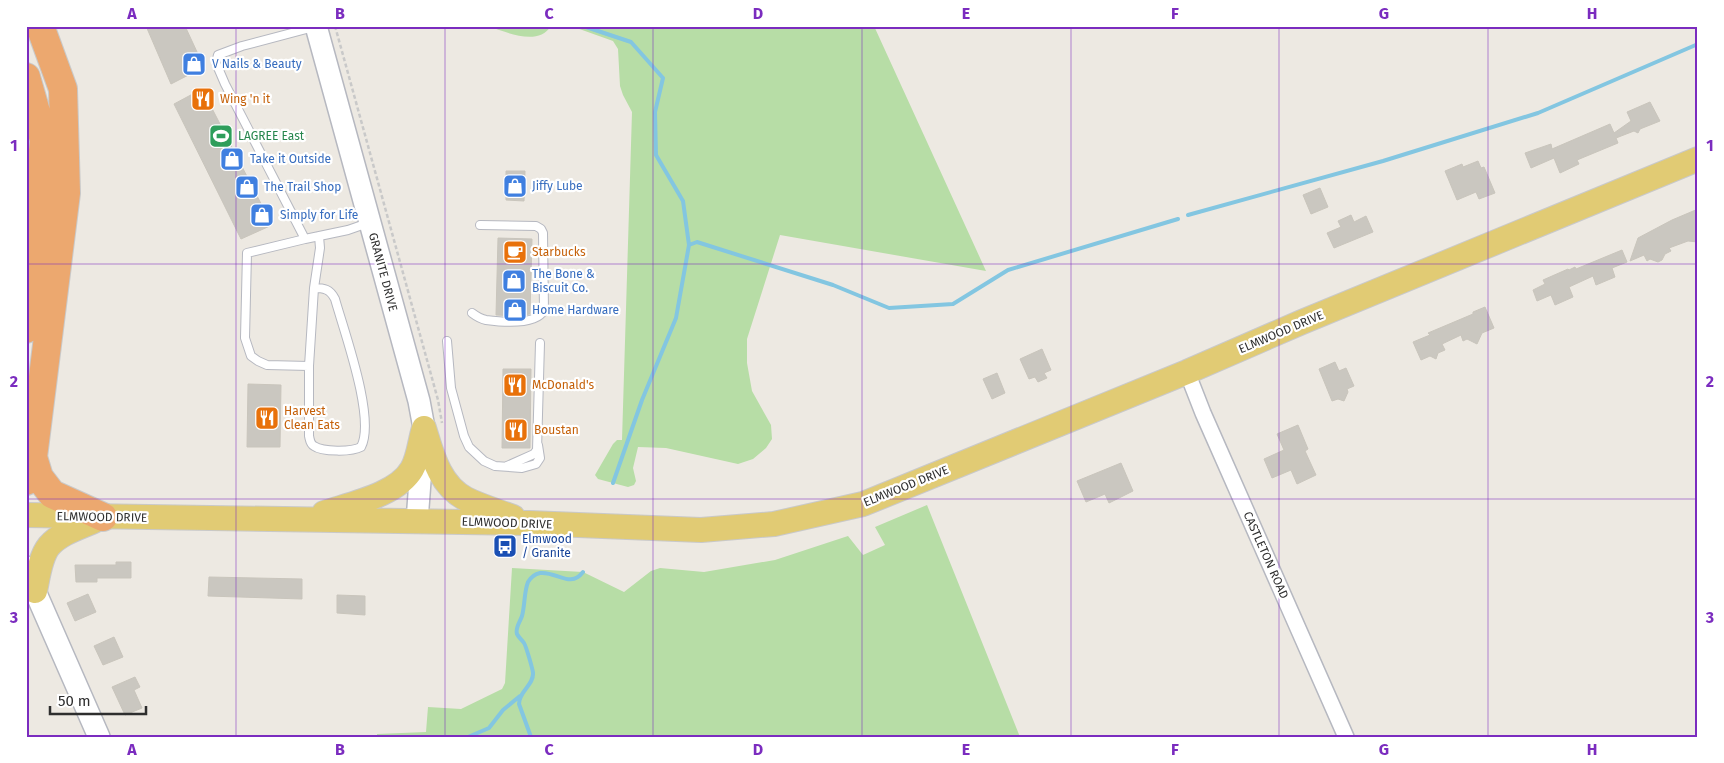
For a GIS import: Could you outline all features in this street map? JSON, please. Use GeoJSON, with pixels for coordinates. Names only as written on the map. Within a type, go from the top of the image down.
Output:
{"type":"FeatureCollection","features":[{"type":"Feature","properties":{"kind":"highway"},"geometry":{"type":"LineString","coordinates":[[40,26],[62,89],[66,193],[30,469],[52,494],[102,517]]}},
{"type":"Feature","properties":{"kind":"highway"},"geometry":{"type":"LineString","coordinates":[[26,77],[44,140],[26,329]]}},
{"type":"Feature","properties":{"kind":"main road","name":"ELMWOOD DRIVE"},"geometry":{"type":"LineString","coordinates":[[26,515],[417,520],[702,530],[774,524],[863,504],[1187,372],[1302,322],[1698,159]]}},
{"type":"Feature","properties":{"kind":"main road"},"geometry":{"type":"LineString","coordinates":[[305,518],[367,499],[397,485],[414,466],[424,428]]}},
{"type":"Feature","properties":{"kind":"main road"},"geometry":{"type":"LineString","coordinates":[[424,428],[435,461],[444,479],[452,489],[466,499],[529,523]]}},
{"type":"Feature","properties":{"kind":"main road"},"geometry":{"type":"LineString","coordinates":[[31,585],[49,546],[60,536],[102,517]]}},
{"type":"Feature","properties":{"kind":"street","name":"GRANITE DRIVE"},"geometry":{"type":"LineString","coordinates":[[316,26],[419,401],[424,428],[417,520]]}},
{"type":"Feature","properties":{"kind":"street","name":"CASTLETON ROAD"},"geometry":{"type":"LineString","coordinates":[[1187,372],[1207,422],[1346,737]]}},
{"type":"Feature","properties":{"kind":"street"},"geometry":{"type":"LineString","coordinates":[[26,567],[31,585],[99,737]]}},
{"type":"Feature","properties":{"kind":"lane"},"geometry":{"type":"LineString","coordinates":[[305,239],[216,63],[218,55],[242,46],[316,26]]}},
{"type":"Feature","properties":{"kind":"lane"},"geometry":{"type":"LineString","coordinates":[[309,366],[267,365],[251,356],[245,338],[247,253],[348,230],[370,222]]}},
{"type":"Feature","properties":{"kind":"lane"},"geometry":{"type":"LineString","coordinates":[[472,313],[484,320],[525,322],[542,316],[544,310],[543,233],[541,228],[536,226],[480,225]]}},
{"type":"Feature","properties":{"kind":"lane"},"geometry":{"type":"LineString","coordinates":[[314,288],[327,289],[335,299],[362,393],[365,434],[361,447],[355,450],[323,450],[315,447],[310,442],[309,366],[314,288],[319,254],[319,236]]}},
{"type":"Feature","properties":{"kind":"lane"},"geometry":{"type":"LineString","coordinates":[[447,341],[450,388],[469,447],[484,461],[495,466],[505,467],[534,454],[538,445],[540,343]]}},
{"type":"Feature","properties":{"kind":"green space"},"geometry":{"type":"Polygon","coordinates":[[[488,26],[551,26],[538,36],[530,37],[512,34],[488,26]]]}},
{"type":"Feature","properties":{"kind":"green space"},"geometry":{"type":"Polygon","coordinates":[[[571,26],[874,26],[986,271],[780,235],[747,339],[747,363],[752,391],[771,425],[772,439],[766,448],[753,459],[738,464],[666,448],[638,447],[633,468],[636,481],[634,485],[628,487],[598,479],[595,475],[613,444],[617,440],[622,440],[632,112],[620,86],[618,49],[613,41],[571,26]]]}},
{"type":"Feature","properties":{"kind":"green space"},"geometry":{"type":"Polygon","coordinates":[[[927,505],[1020,737],[377,737],[377,734],[426,732],[428,707],[461,709],[502,689],[505,683],[512,568],[583,572],[624,592],[651,571],[660,568],[704,572],[775,560],[848,536],[863,555],[885,545],[875,527],[927,505]]]}},
{"type":"Feature","properties":{"kind":"building"},"geometry":{"type":"Polygon","coordinates":[[[146,26],[185,26],[204,67],[171,84],[146,26]]]}},
{"type":"Feature","properties":{"kind":"building"},"geometry":{"type":"Polygon","coordinates":[[[202,89],[272,225],[241,239],[174,104],[202,89]]]}},
{"type":"Feature","properties":{"kind":"building"},"geometry":{"type":"Polygon","coordinates":[[[1650,102],[1660,121],[1640,129],[1638,133],[1634,131],[1616,138],[1618,143],[1577,160],[1579,164],[1560,173],[1554,158],[1531,168],[1525,153],[1551,144],[1552,149],[1610,124],[1614,133],[1631,121],[1627,112],[1650,102]]]}},
{"type":"Feature","properties":{"kind":"building"},"geometry":{"type":"Polygon","coordinates":[[[1478,161],[1481,168],[1484,167],[1495,193],[1479,199],[1476,192],[1457,200],[1445,171],[1462,164],[1463,167],[1478,161]]]}},
{"type":"Feature","properties":{"kind":"building","name":"Jiffy Lube"},"geometry":{"type":"Polygon","coordinates":[[[506,171],[525,171],[524,201],[506,200],[506,171]]]}},
{"type":"Feature","properties":{"kind":"building"},"geometry":{"type":"Polygon","coordinates":[[[1320,188],[1328,207],[1311,214],[1303,195],[1320,188]]]}},
{"type":"Feature","properties":{"kind":"building"},"geometry":{"type":"Polygon","coordinates":[[[1698,209],[1698,242],[1688,241],[1669,248],[1671,251],[1665,254],[1662,260],[1658,262],[1650,259],[1647,261],[1644,255],[1630,261],[1638,238],[1698,209]]]}},
{"type":"Feature","properties":{"kind":"building"},"geometry":{"type":"Polygon","coordinates":[[[1351,215],[1354,222],[1366,216],[1373,232],[1334,248],[1327,233],[1341,227],[1338,221],[1351,215]]]}},
{"type":"Feature","properties":{"kind":"building"},"geometry":{"type":"Polygon","coordinates":[[[498,238],[532,239],[530,314],[517,316],[496,315],[498,238]]]}},
{"type":"Feature","properties":{"kind":"building"},"geometry":{"type":"Polygon","coordinates":[[[1622,250],[1627,262],[1612,268],[1615,277],[1596,285],[1593,276],[1569,287],[1573,297],[1555,305],[1551,295],[1537,301],[1533,290],[1545,284],[1543,280],[1622,250]]]}},
{"type":"Feature","properties":{"kind":"building"},"geometry":{"type":"Polygon","coordinates":[[[1485,307],[1494,328],[1482,333],[1477,344],[1467,339],[1463,341],[1461,335],[1442,344],[1445,350],[1438,353],[1436,359],[1430,356],[1421,360],[1413,342],[1430,335],[1428,333],[1485,307]]]}},
{"type":"Feature","properties":{"kind":"building"},"geometry":{"type":"Polygon","coordinates":[[[1042,349],[1051,370],[1044,373],[1047,378],[1038,382],[1035,377],[1029,379],[1020,359],[1042,349]]]}},
{"type":"Feature","properties":{"kind":"building"},"geometry":{"type":"Polygon","coordinates":[[[1335,362],[1339,371],[1346,368],[1354,386],[1347,389],[1348,392],[1344,401],[1338,399],[1332,401],[1319,369],[1335,362]]]}},
{"type":"Feature","properties":{"kind":"building"},"geometry":{"type":"Polygon","coordinates":[[[503,369],[531,369],[530,448],[502,448],[503,369]]]}},
{"type":"Feature","properties":{"kind":"building"},"geometry":{"type":"Polygon","coordinates":[[[997,373],[1005,393],[992,399],[983,379],[997,373]]]}},
{"type":"Feature","properties":{"kind":"building"},"geometry":{"type":"Polygon","coordinates":[[[248,384],[281,385],[280,447],[247,447],[248,384]]]}},
{"type":"Feature","properties":{"kind":"building"},"geometry":{"type":"Polygon","coordinates":[[[1298,425],[1308,449],[1305,451],[1316,475],[1297,484],[1291,470],[1272,478],[1264,459],[1284,450],[1277,434],[1298,425]]]}},
{"type":"Feature","properties":{"kind":"building"},"geometry":{"type":"Polygon","coordinates":[[[1121,463],[1133,491],[1109,503],[1105,494],[1086,502],[1077,481],[1121,463]]]}},
{"type":"Feature","properties":{"kind":"building"},"geometry":{"type":"Polygon","coordinates":[[[116,562],[131,562],[131,578],[97,578],[97,582],[76,582],[75,565],[116,565],[116,562]]]}},
{"type":"Feature","properties":{"kind":"building"},"geometry":{"type":"Polygon","coordinates":[[[209,577],[302,579],[302,599],[208,596],[209,577]]]}},
{"type":"Feature","properties":{"kind":"building"},"geometry":{"type":"Polygon","coordinates":[[[88,594],[96,612],[75,621],[67,603],[88,594]]]}},
{"type":"Feature","properties":{"kind":"building"},"geometry":{"type":"Polygon","coordinates":[[[337,595],[365,596],[365,615],[337,613],[337,595]]]}},
{"type":"Feature","properties":{"kind":"building"},"geometry":{"type":"Polygon","coordinates":[[[114,637],[123,657],[103,665],[94,646],[114,637]]]}},
{"type":"Feature","properties":{"kind":"building"},"geometry":{"type":"Polygon","coordinates":[[[135,677],[140,687],[134,690],[142,708],[125,715],[112,687],[135,677]]]}},
{"type":"Feature","properties":{"kind":"waterway"},"geometry":{"type":"LineString","coordinates":[[583,26],[631,42],[663,78],[655,112],[656,155],[683,201],[689,245],[676,318],[642,400],[613,483]]}},
{"type":"Feature","properties":{"kind":"waterway"},"geometry":{"type":"LineString","coordinates":[[1188,215],[1383,161],[1538,113],[1698,44]]}},
{"type":"Feature","properties":{"kind":"waterway"},"geometry":{"type":"LineString","coordinates":[[689,245],[697,242],[833,285],[889,308],[953,304],[1008,270],[1178,219]]}},
{"type":"Feature","properties":{"kind":"waterway"},"geometry":{"type":"LineString","coordinates":[[531,737],[519,704],[521,695],[531,681],[533,673],[525,645],[517,632],[523,612],[528,582],[532,577],[540,573],[573,579],[583,572]]}},
{"type":"Feature","properties":{"kind":"waterway"},"geometry":{"type":"LineString","coordinates":[[468,737],[489,728],[503,710],[520,696]]}},
{"type":"Feature","properties":{"kind":"place","name":"V Nails & Beauty"},"geometry":{"type":"Point","coordinates":[194,64]}},
{"type":"Feature","properties":{"kind":"place","name":"Wing 'n it"},"geometry":{"type":"Point","coordinates":[203,99]}},
{"type":"Feature","properties":{"kind":"place","name":"LAGREE East"},"geometry":{"type":"Point","coordinates":[221,136]}},
{"type":"Feature","properties":{"kind":"place","name":"Take it Outside"},"geometry":{"type":"Point","coordinates":[232,159]}},
{"type":"Feature","properties":{"kind":"place","name":"Jiffy Lube"},"geometry":{"type":"Point","coordinates":[515,186]}},
{"type":"Feature","properties":{"kind":"place","name":"The Trail Shop"},"geometry":{"type":"Point","coordinates":[247,187]}},
{"type":"Feature","properties":{"kind":"place","name":"Simply for Life"},"geometry":{"type":"Point","coordinates":[262,215]}},
{"type":"Feature","properties":{"kind":"place","name":"Starbucks"},"geometry":{"type":"Point","coordinates":[515,252]}},
{"type":"Feature","properties":{"kind":"place","name":"The Bone & Biscuit Co."},"geometry":{"type":"Point","coordinates":[514,281]}},
{"type":"Feature","properties":{"kind":"place","name":"Home Hardware"},"geometry":{"type":"Point","coordinates":[515,310]}},
{"type":"Feature","properties":{"kind":"place","name":"McDonald's"},"geometry":{"type":"Point","coordinates":[515,385]}},
{"type":"Feature","properties":{"kind":"place","name":"Harvest Clean Eats"},"geometry":{"type":"Point","coordinates":[267,418]}},
{"type":"Feature","properties":{"kind":"place","name":"Boustan"},"geometry":{"type":"Point","coordinates":[516,430]}},
{"type":"Feature","properties":{"kind":"place","name":"Elmwood / Granite"},"geometry":{"type":"Point","coordinates":[505,546]}}]}
